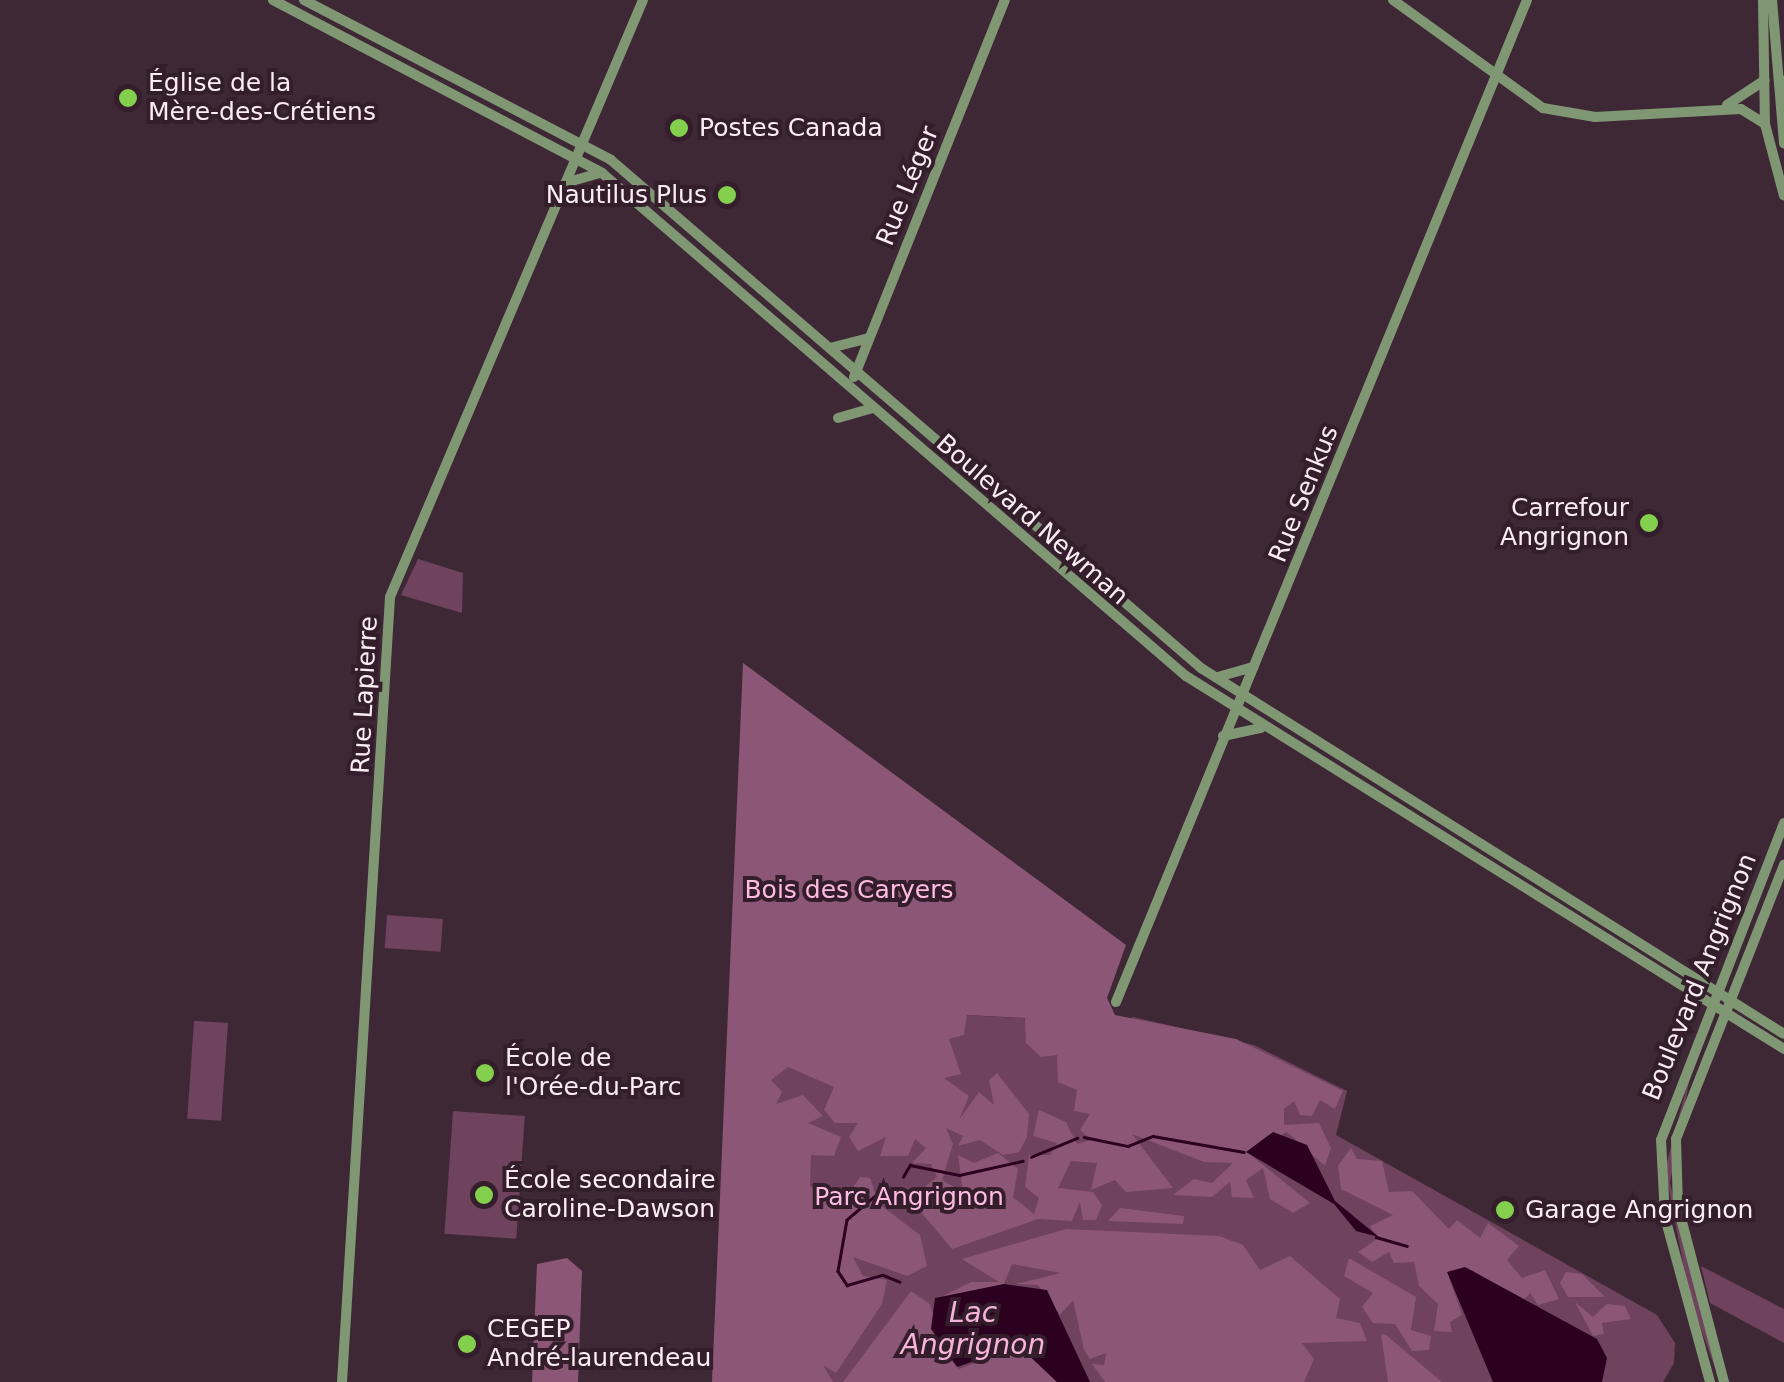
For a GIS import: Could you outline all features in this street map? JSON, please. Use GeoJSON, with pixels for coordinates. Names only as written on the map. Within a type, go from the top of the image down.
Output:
{"type":"FeatureCollection","features":[{"type":"Feature","properties":{"kind":"main road","name":"Boulevard Newman"},"geometry":{"type":"LineString","coordinates":[[273,0],[602,173],[1130,632],[1235,710],[1784,1049]]}},
{"type":"Feature","properties":{"kind":"main road","name":"Boulevard Newman"},"geometry":{"type":"LineString","coordinates":[[304,0],[581,142],[830,348],[1215,678],[1784,1034]]}},
{"type":"Feature","properties":{"kind":"main road","name":"Rue Lapierre"},"geometry":{"type":"LineString","coordinates":[[342,1382],[390,596],[642,0]]}},
{"type":"Feature","properties":{"kind":"main road","name":"Rue Léger"},"geometry":{"type":"LineString","coordinates":[[850,387],[1005,0]]}},
{"type":"Feature","properties":{"kind":"main road"},"geometry":{"type":"LineString","coordinates":[[1394,0],[1494,81],[1577,116],[1716,108],[1751,111],[1765,124]]}},
{"type":"Feature","properties":{"kind":"main road","name":"Rue Senkus"},"geometry":{"type":"LineString","coordinates":[[1116,1002],[1527,0]]}},
{"type":"Feature","properties":{"kind":"main road"},"geometry":{"type":"LineString","coordinates":[[1763,0],[1765,124],[1784,196]]}},
{"type":"Feature","properties":{"kind":"main road"},"geometry":{"type":"LineString","coordinates":[[1772,0],[1784,144]]}},
{"type":"Feature","properties":{"kind":"main road"},"geometry":{"type":"LineString","coordinates":[[1716,108],[1745,99],[1764,80]]}},
{"type":"Feature","properties":{"kind":"main road"},"geometry":{"type":"LineString","coordinates":[[1780,126],[1784,81]]}},
{"type":"Feature","properties":{"kind":"main road"},"geometry":{"type":"LineString","coordinates":[[563,184],[602,173]]}},
{"type":"Feature","properties":{"kind":"main road"},"geometry":{"type":"LineString","coordinates":[[830,348],[868,338]]}},
{"type":"Feature","properties":{"kind":"main road"},"geometry":{"type":"LineString","coordinates":[[838,418],[874,408]]}},
{"type":"Feature","properties":{"kind":"main road"},"geometry":{"type":"LineString","coordinates":[[1215,678],[1255,666]]}},
{"type":"Feature","properties":{"kind":"main road"},"geometry":{"type":"LineString","coordinates":[[1224,736],[1261,728]]}},
{"type":"Feature","properties":{"kind":"main road","name":"Boulevard Angrignon"},"geometry":{"type":"LineString","coordinates":[[1710,1382],[1659,1168],[1667,1109],[1784,822]]}},
{"type":"Feature","properties":{"kind":"main road","name":"Boulevard Angrignon"},"geometry":{"type":"LineString","coordinates":[[1724,1382],[1674,1166],[1678,1124],[1784,866]]}},
{"type":"Feature","properties":{"kind":"green space"},"geometry":{"type":"Polygon","coordinates":[[[418,559],[463,573],[462,613],[401,595],[418,559]]]}},
{"type":"Feature","properties":{"kind":"green space","name":"Bois des Caryers"},"geometry":{"type":"Polygon","coordinates":[[[743,663],[1126,945],[1107,998],[1115,1015],[1236,1039],[1343,1091],[1335,1109],[1320,1100],[1312,1116],[1300,1115],[1294,1101],[1284,1109],[1284,1125],[1319,1123],[1331,1148],[1325,1166],[1287,1132],[1247,1152],[1310,1203],[1293,1213],[1270,1199],[1263,1168],[1246,1180],[1254,1198],[1232,1197],[1230,1182],[1212,1197],[1173,1195],[1194,1179],[1212,1183],[1233,1163],[1204,1162],[1132,1134],[1173,1188],[1126,1192],[1115,1180],[1091,1190],[1097,1163],[1071,1161],[1058,1188],[1093,1192],[1102,1205],[1096,1220],[1083,1220],[1080,1202],[1072,1221],[1038,1219],[952,1249],[910,1199],[937,1177],[931,1164],[912,1163],[926,1148],[915,1139],[908,1156],[880,1156],[886,1137],[858,1151],[849,1137],[858,1123],[835,1123],[824,1110],[834,1087],[788,1067],[771,1080],[782,1092],[776,1104],[803,1095],[823,1116],[808,1123],[841,1137],[834,1156],[811,1155],[810,1186],[840,1208],[860,1177],[870,1178],[879,1204],[920,1235],[927,1266],[907,1276],[853,1257],[863,1276],[887,1280],[882,1304],[836,1373],[823,1365],[833,1382],[712,1382],[743,663]],[[967,1015],[964,1035],[949,1039],[961,1074],[944,1078],[969,1096],[959,1120],[979,1092],[994,1105],[989,1080],[997,1073],[1029,1114],[1027,1137],[1019,1152],[1003,1155],[980,1140],[958,1146],[963,1136],[946,1128],[953,1144],[942,1180],[963,1193],[958,1155],[974,1163],[998,1153],[1018,1169],[1013,1197],[1034,1214],[1039,1198],[1025,1187],[1029,1155],[1050,1155],[1057,1143],[1033,1136],[1039,1110],[1066,1122],[1077,1144],[1091,1140],[1080,1130],[1090,1114],[1074,1111],[1077,1090],[1058,1082],[1057,1055],[1041,1057],[1026,1043],[1025,1018],[967,1015]]]}},
{"type":"Feature","properties":{"kind":"green space"},"geometry":{"type":"Polygon","coordinates":[[[387,915],[443,919],[441,952],[385,948],[387,915]]]}},
{"type":"Feature","properties":{"kind":"green space","name":"Parc Angrignon"},"geometry":{"type":"Polygon","coordinates":[[[731,993],[739,1002],[1124,1024],[1133,1017],[1254,1045],[1347,1091],[1336,1135],[1657,1315],[1675,1343],[1674,1363],[1663,1382],[712,1382],[731,993]]]}},
{"type":"Feature","properties":{"kind":"green space"},"geometry":{"type":"Polygon","coordinates":[[[194,1021],[228,1023],[221,1121],[187,1118],[194,1021]]]}},
{"type":"Feature","properties":{"kind":"green space"},"geometry":{"type":"Polygon","coordinates":[[[1692,1066],[1670,1183],[1720,1382],[1690,1299],[1665,1170],[1692,1066]]]}},
{"type":"Feature","properties":{"kind":"green space","name":"École secondaire Caroline-Dawson"},"geometry":{"type":"Polygon","coordinates":[[[453,1111],[525,1116],[516,1239],[444,1234],[453,1111]]]}},
{"type":"Feature","properties":{"kind":"green space"},"geometry":{"type":"Polygon","coordinates":[[[1351,1148],[1357,1159],[1382,1161],[1389,1192],[1412,1191],[1449,1229],[1457,1220],[1480,1238],[1488,1223],[1519,1246],[1507,1260],[1522,1278],[1545,1270],[1559,1299],[1538,1305],[1530,1293],[1523,1301],[1472,1270],[1449,1277],[1462,1315],[1450,1322],[1452,1332],[1434,1331],[1438,1304],[1419,1286],[1414,1262],[1394,1263],[1389,1252],[1372,1262],[1358,1252],[1377,1239],[1370,1226],[1393,1215],[1341,1189],[1338,1166],[1351,1148]]]}},
{"type":"Feature","properties":{"kind":"green space"},"geometry":{"type":"Polygon","coordinates":[[[1120,1208],[1184,1216],[1183,1224],[1108,1221],[1120,1208]]]}},
{"type":"Feature","properties":{"kind":"green space"},"geometry":{"type":"Polygon","coordinates":[[[1066,1229],[1219,1236],[1243,1245],[1260,1270],[1290,1256],[1340,1299],[1336,1318],[1360,1323],[1367,1341],[1302,1343],[1314,1359],[1304,1382],[1105,1382],[1092,1364],[1104,1365],[1106,1353],[1090,1359],[1084,1350],[1073,1300],[1060,1315],[1038,1285],[1016,1284],[1061,1273],[1012,1264],[1004,1284],[946,1302],[937,1299],[971,1282],[999,1282],[962,1259],[1066,1229]]]}},
{"type":"Feature","properties":{"kind":"green space"},"geometry":{"type":"Polygon","coordinates":[[[567,1258],[582,1271],[578,1382],[532,1382],[537,1264],[567,1258]]]}},
{"type":"Feature","properties":{"kind":"green space"},"geometry":{"type":"Polygon","coordinates":[[[1349,1258],[1416,1297],[1411,1330],[1431,1336],[1429,1350],[1412,1351],[1395,1324],[1373,1323],[1362,1307],[1373,1293],[1344,1276],[1349,1258]]]}},
{"type":"Feature","properties":{"kind":"green space"},"geometry":{"type":"Polygon","coordinates":[[[1701,1266],[1784,1309],[1784,1343],[1710,1303],[1701,1266]]]}},
{"type":"Feature","properties":{"kind":"green space"},"geometry":{"type":"Polygon","coordinates":[[[1566,1272],[1582,1274],[1605,1297],[1568,1297],[1560,1283],[1566,1272]]]}},
{"type":"Feature","properties":{"kind":"green space"},"geometry":{"type":"Polygon","coordinates":[[[911,1291],[930,1304],[944,1352],[959,1369],[1019,1346],[1057,1382],[843,1382],[911,1291]]]}},
{"type":"Feature","properties":{"kind":"green space"},"geometry":{"type":"Polygon","coordinates":[[[1575,1302],[1593,1317],[1607,1304],[1625,1306],[1631,1319],[1602,1323],[1604,1334],[1593,1336],[1575,1302]]]}},
{"type":"Feature","properties":{"kind":"green space"},"geometry":{"type":"Polygon","coordinates":[[[1381,1334],[1386,1335],[1442,1382],[1388,1382],[1381,1334]]]}},
{"type":"Feature","properties":{"kind":"water"},"geometry":{"type":"Polygon","coordinates":[[[1273,1132],[1307,1145],[1335,1201],[1379,1237],[1356,1231],[1334,1204],[1246,1152],[1273,1132]]]}},
{"type":"Feature","properties":{"kind":"water"},"geometry":{"type":"Polygon","coordinates":[[[1465,1267],[1597,1339],[1607,1358],[1602,1382],[1493,1382],[1447,1272],[1465,1267]]]}},
{"type":"Feature","properties":{"kind":"water","name":"Lac Angrignon"},"geometry":{"type":"Polygon","coordinates":[[[1004,1284],[1047,1290],[1090,1382],[1057,1382],[1019,1346],[957,1367],[931,1329],[935,1298],[1004,1284]]]}},
{"type":"Feature","properties":{"kind":"waterway"},"geometry":{"type":"LineString","coordinates":[[1084,1137],[1128,1146],[1153,1136],[1244,1152]]}},
{"type":"Feature","properties":{"kind":"waterway"},"geometry":{"type":"LineString","coordinates":[[1031,1157],[1077,1138]]}},
{"type":"Feature","properties":{"kind":"waterway"},"geometry":{"type":"LineString","coordinates":[[903,1177],[910,1165],[959,1175],[1022,1161]]}},
{"type":"Feature","properties":{"kind":"waterway"},"geometry":{"type":"LineString","coordinates":[[880,1192],[847,1220],[838,1271],[847,1285],[883,1275],[900,1282]]}},
{"type":"Feature","properties":{"kind":"waterway"},"geometry":{"type":"LineString","coordinates":[[1376,1237],[1407,1246]]}},
{"type":"Feature","properties":{"kind":"place","name":"Église de la Mère-des-Crétiens"},"geometry":{"type":"Point","coordinates":[128,98]}},
{"type":"Feature","properties":{"kind":"place","name":"Postes Canada"},"geometry":{"type":"Point","coordinates":[679,128]}},
{"type":"Feature","properties":{"kind":"place","name":"Nautilus Plus"},"geometry":{"type":"Point","coordinates":[727,195]}},
{"type":"Feature","properties":{"kind":"place","name":"Carrefour Angrignon"},"geometry":{"type":"Point","coordinates":[1649,523]}},
{"type":"Feature","properties":{"kind":"place","name":"École de l'Orée-du-Parc"},"geometry":{"type":"Point","coordinates":[485,1073]}},
{"type":"Feature","properties":{"kind":"place","name":"École secondaire Caroline-Dawson"},"geometry":{"type":"Point","coordinates":[484,1195]}},
{"type":"Feature","properties":{"kind":"place","name":"Garage Angrignon"},"geometry":{"type":"Point","coordinates":[1505,1210]}},
{"type":"Feature","properties":{"kind":"place","name":"CEGEP André-laurendeau"},"geometry":{"type":"Point","coordinates":[467,1344]}}]}
